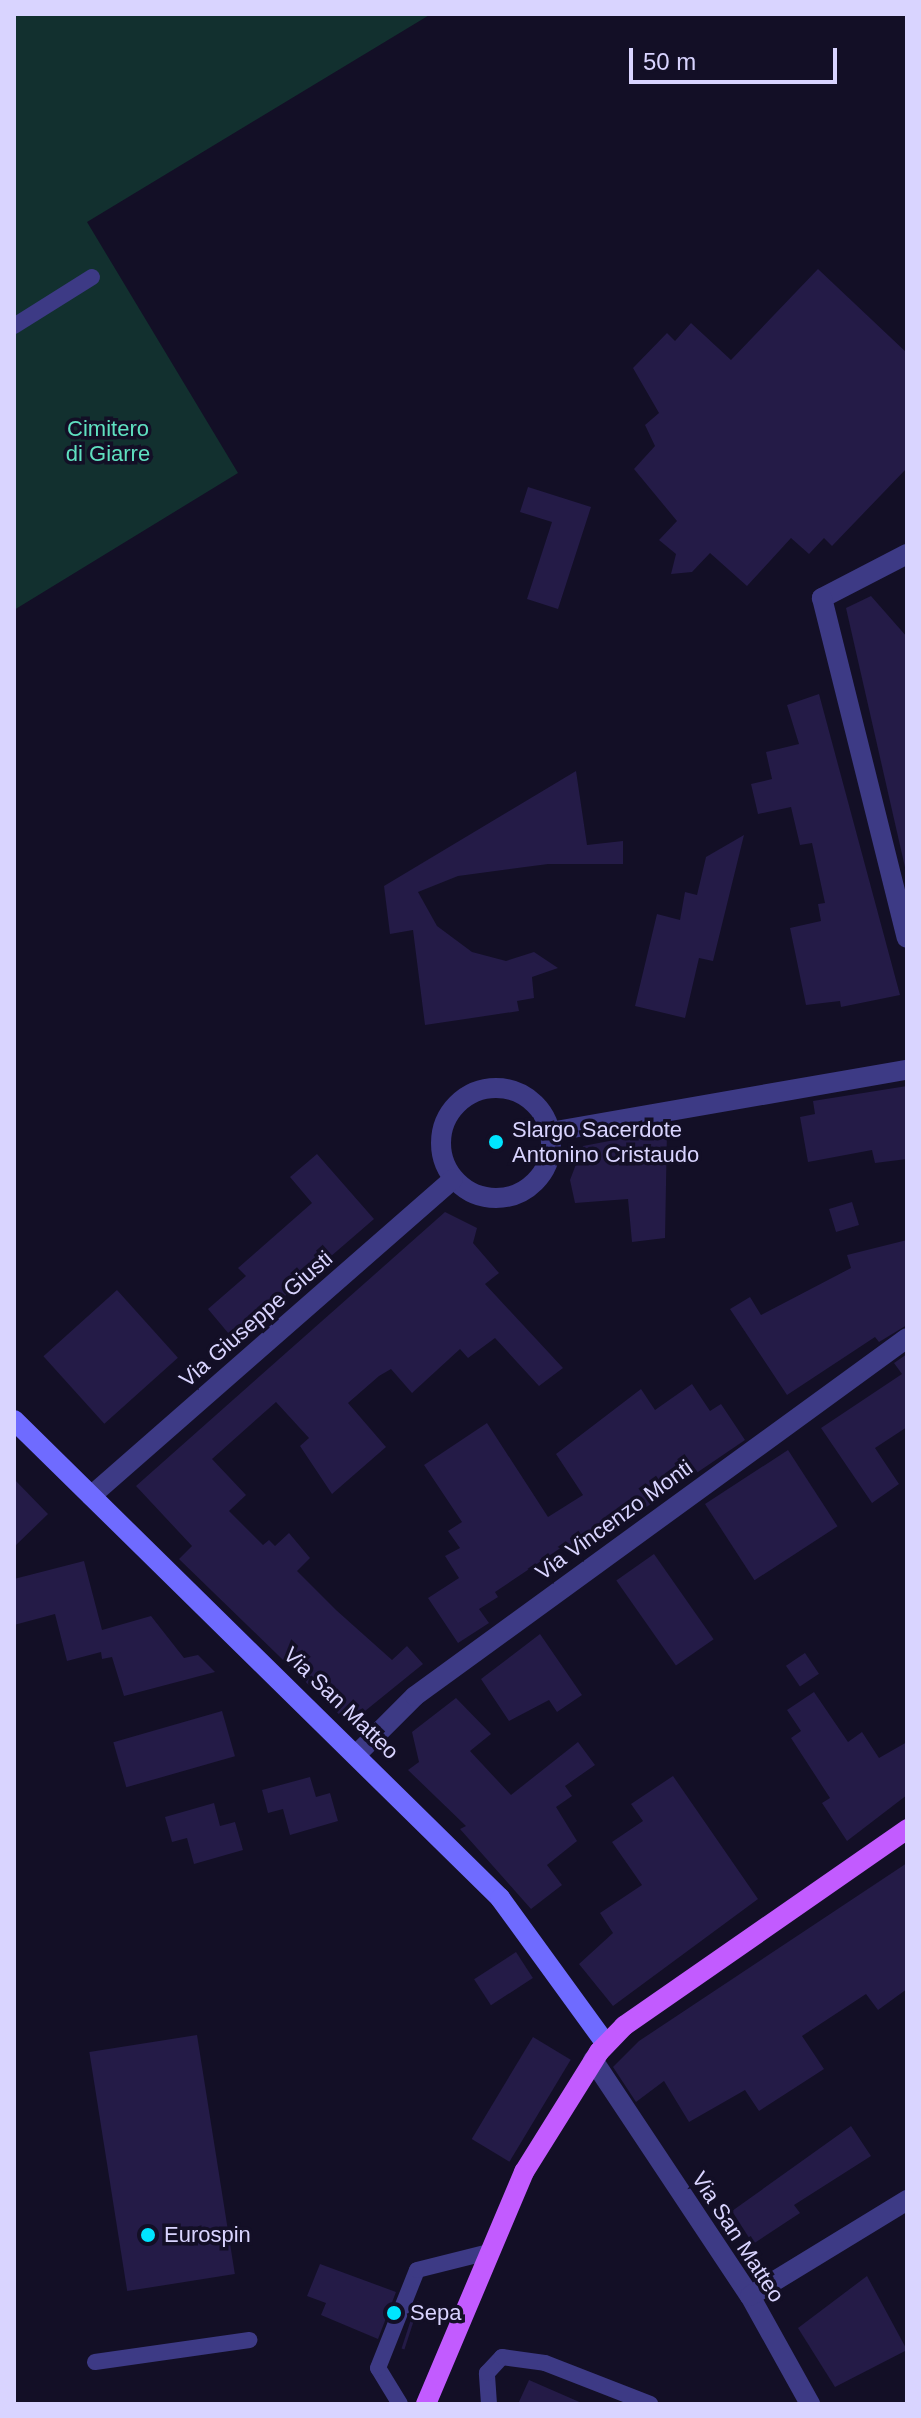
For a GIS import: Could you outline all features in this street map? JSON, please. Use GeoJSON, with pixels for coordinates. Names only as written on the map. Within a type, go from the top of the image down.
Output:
{"type":"FeatureCollection","features":[{"type":"Feature","properties":{"kind":"main road"},"geometry":{"type":"LineString","coordinates":[[426,2404],[485,2253],[524,2172],[600,2052],[907,1829]]}},
{"type":"Feature","properties":{"kind":"main road"},"geometry":{"type":"LineString","coordinates":[[434,2404],[443,2365]]}},
{"type":"Feature","properties":{"kind":"street"},"geometry":{"type":"LineString","coordinates":[[907,554],[822,598],[907,938]]}},
{"type":"Feature","properties":{"kind":"street"},"geometry":{"type":"LineString","coordinates":[[550,1132],[907,1070]]}},
{"type":"Feature","properties":{"kind":"street"},"geometry":{"type":"LineString","coordinates":[[500,1088],[527,1097],[550,1132],[548,1161],[520,1193],[491,1198],[453,1179],[440,1138],[449,1112],[472,1093],[500,1088]]}},
{"type":"Feature","properties":{"kind":"street","name":"Via Giuseppe Giusti"},"geometry":{"type":"LineString","coordinates":[[91,1496],[453,1179]]}},
{"type":"Feature","properties":{"kind":"street","name":"Via Vincenzo Monti"},"geometry":{"type":"LineString","coordinates":[[359,1752],[415,1696],[907,1338]]}},
{"type":"Feature","properties":{"kind":"street","name":"Via San Matteo"},"geometry":{"type":"LineString","coordinates":[[14,1420],[359,1752],[500,1898],[600,2052],[750,2296],[810,2404]]}},
{"type":"Feature","properties":{"kind":"street"},"geometry":{"type":"LineString","coordinates":[[750,2296],[907,2200]]}},
{"type":"Feature","properties":{"kind":"lane"},"geometry":{"type":"LineString","coordinates":[[14,326],[92,277]]}},
{"type":"Feature","properties":{"kind":"lane"},"geometry":{"type":"LineString","coordinates":[[400,2404],[378,2368],[417,2270],[485,2253]]}},
{"type":"Feature","properties":{"kind":"lane"},"geometry":{"type":"LineString","coordinates":[[95,2362],[249,2340]]}},
{"type":"Feature","properties":{"kind":"lane"},"geometry":{"type":"LineString","coordinates":[[489,2404],[487,2373],[502,2357],[545,2363],[650,2404]]}},
{"type":"Feature","properties":{"kind":"green space","name":"Cimitero di Giarre"},"geometry":{"type":"Polygon","coordinates":[[[14,14],[431,14],[87,222],[238,473],[14,610],[14,14]]]}},
{"type":"Feature","properties":{"kind":"building"},"geometry":{"type":"Polygon","coordinates":[[[818,269],[907,353],[907,468],[832,546],[824,538],[809,554],[791,538],[747,586],[710,553],[692,572],[671,574],[676,554],[659,540],[677,521],[634,469],[655,446],[645,425],[659,413],[633,368],[667,333],[675,341],[691,323],[731,360],[818,269]]]}},
{"type":"Feature","properties":{"kind":"building"},"geometry":{"type":"Polygon","coordinates":[[[528,487],[591,507],[558,609],[527,599],[552,522],[520,512],[528,487]]]}},
{"type":"Feature","properties":{"kind":"building"},"geometry":{"type":"Polygon","coordinates":[[[871,596],[907,637],[907,876],[846,608],[871,596]]]}},
{"type":"Feature","properties":{"kind":"building"},"geometry":{"type":"Polygon","coordinates":[[[819,694],[900,995],[841,1007],[840,1001],[806,1005],[790,928],[821,921],[818,904],[825,903],[812,843],[800,845],[791,807],[758,814],[751,784],[772,779],[766,752],[799,744],[787,705],[819,694]]]}},
{"type":"Feature","properties":{"kind":"building"},"geometry":{"type":"Polygon","coordinates":[[[576,771],[587,845],[623,841],[623,864],[548,864],[458,876],[418,892],[437,926],[472,952],[506,961],[534,952],[558,968],[532,977],[534,998],[517,1001],[519,1011],[425,1025],[413,930],[390,934],[384,886],[576,771]]]}},
{"type":"Feature","properties":{"kind":"building"},"geometry":{"type":"Polygon","coordinates":[[[744,835],[713,961],[699,958],[685,1018],[635,1006],[657,914],[680,920],[685,892],[697,895],[706,857],[744,835]]]}},
{"type":"Feature","properties":{"kind":"building"},"geometry":{"type":"Polygon","coordinates":[[[907,1086],[907,1159],[875,1163],[872,1150],[808,1162],[800,1117],[815,1114],[813,1101],[907,1086]]]}},
{"type":"Feature","properties":{"kind":"building"},"geometry":{"type":"Polygon","coordinates":[[[667,1130],[665,1238],[632,1242],[628,1199],[575,1203],[570,1180],[583,1146],[667,1130]]]}},
{"type":"Feature","properties":{"kind":"building"},"geometry":{"type":"Polygon","coordinates":[[[317,1154],[374,1219],[234,1340],[208,1309],[246,1276],[238,1268],[312,1203],[290,1177],[317,1154]]]}},
{"type":"Feature","properties":{"kind":"building"},"geometry":{"type":"Polygon","coordinates":[[[852,1202],[859,1225],[836,1232],[829,1209],[852,1202]]]}},
{"type":"Feature","properties":{"kind":"building"},"geometry":{"type":"Polygon","coordinates":[[[445,1212],[477,1228],[473,1243],[499,1273],[485,1284],[563,1368],[539,1386],[495,1338],[468,1358],[460,1349],[412,1393],[391,1369],[348,1403],[386,1447],[332,1494],[300,1446],[309,1438],[276,1402],[212,1459],[246,1495],[229,1511],[263,1545],[269,1540],[275,1546],[289,1533],[310,1558],[297,1571],[336,1610],[392,1660],[407,1646],[423,1664],[349,1724],[179,1559],[192,1546],[136,1486],[445,1212]]]}},
{"type":"Feature","properties":{"kind":"building"},"geometry":{"type":"Polygon","coordinates":[[[907,1240],[907,1325],[879,1342],[875,1337],[787,1395],[730,1309],[750,1297],[761,1315],[851,1268],[847,1255],[907,1240]]]}},
{"type":"Feature","properties":{"kind":"building"},"geometry":{"type":"Polygon","coordinates":[[[117,1290],[178,1358],[104,1424],[43,1356],[117,1290]]]}},
{"type":"Feature","properties":{"kind":"building"},"geometry":{"type":"Polygon","coordinates":[[[907,1354],[907,1427],[875,1448],[899,1484],[872,1503],[821,1428],[902,1374],[894,1363],[907,1354]]]}},
{"type":"Feature","properties":{"kind":"building"},"geometry":{"type":"Polygon","coordinates":[[[692,1384],[710,1411],[721,1404],[745,1440],[573,1557],[565,1545],[495,1592],[498,1597],[479,1609],[489,1623],[458,1643],[428,1598],[459,1578],[445,1556],[460,1548],[448,1531],[462,1522],[424,1465],[487,1423],[548,1517],[583,1495],[556,1454],[641,1389],[655,1410],[692,1384]]]}},
{"type":"Feature","properties":{"kind":"building"},"geometry":{"type":"Polygon","coordinates":[[[788,1450],[838,1526],[755,1580],[705,1504],[788,1450]]]}},
{"type":"Feature","properties":{"kind":"building"},"geometry":{"type":"Polygon","coordinates":[[[14,1479],[48,1514],[14,1547],[14,1479]]]}},
{"type":"Feature","properties":{"kind":"building"},"geometry":{"type":"Polygon","coordinates":[[[654,1554],[714,1639],[676,1666],[616,1580],[654,1554]]]}},
{"type":"Feature","properties":{"kind":"building"},"geometry":{"type":"Polygon","coordinates":[[[84,1561],[102,1630],[151,1616],[184,1658],[198,1655],[215,1672],[124,1696],[112,1657],[102,1659],[101,1652],[67,1661],[55,1614],[14,1625],[14,1579],[84,1561]]]}},
{"type":"Feature","properties":{"kind":"building"},"geometry":{"type":"Polygon","coordinates":[[[540,1634],[582,1695],[557,1712],[549,1700],[509,1721],[481,1679],[540,1634]]]}},
{"type":"Feature","properties":{"kind":"building"},"geometry":{"type":"Polygon","coordinates":[[[805,1653],[819,1674],[800,1687],[786,1666],[805,1653]]]}},
{"type":"Feature","properties":{"kind":"building"},"geometry":{"type":"Polygon","coordinates":[[[814,1692],[848,1742],[862,1732],[879,1758],[907,1742],[907,1795],[847,1841],[822,1803],[830,1798],[791,1738],[801,1731],[787,1710],[814,1692]]]}},
{"type":"Feature","properties":{"kind":"building"},"geometry":{"type":"Polygon","coordinates":[[[456,1698],[491,1734],[470,1751],[511,1795],[578,1742],[595,1765],[565,1786],[572,1796],[556,1807],[577,1841],[547,1865],[562,1885],[531,1909],[460,1829],[466,1826],[408,1770],[419,1762],[412,1732],[456,1698]]]}},
{"type":"Feature","properties":{"kind":"building"},"geometry":{"type":"Polygon","coordinates":[[[222,1711],[235,1756],[126,1787],[113,1742],[222,1711]]]}},
{"type":"Feature","properties":{"kind":"building"},"geometry":{"type":"Polygon","coordinates":[[[673,1776],[758,1899],[613,2006],[579,1964],[613,1933],[600,1913],[642,1885],[612,1842],[643,1821],[631,1804],[673,1776]]]}},
{"type":"Feature","properties":{"kind":"building"},"geometry":{"type":"Polygon","coordinates":[[[310,1777],[316,1797],[330,1793],[338,1821],[290,1835],[283,1809],[268,1813],[262,1790],[310,1777]]]}},
{"type":"Feature","properties":{"kind":"building"},"geometry":{"type":"Polygon","coordinates":[[[214,1803],[220,1826],[235,1822],[243,1850],[194,1864],[187,1838],[172,1842],[165,1817],[214,1803]]]}},
{"type":"Feature","properties":{"kind":"building"},"geometry":{"type":"Polygon","coordinates":[[[907,1863],[907,1989],[878,2010],[866,1994],[802,2036],[824,2069],[759,2111],[745,2090],[689,2122],[664,2081],[636,2102],[613,2067],[639,2041],[907,1863]]]}},
{"type":"Feature","properties":{"kind":"building"},"geometry":{"type":"Polygon","coordinates":[[[516,1952],[533,1978],[491,2005],[474,1979],[516,1952]]]}},
{"type":"Feature","properties":{"kind":"building"},"geometry":{"type":"Polygon","coordinates":[[[197,2035],[235,2274],[127,2291],[89,2052],[197,2035]]]}},
{"type":"Feature","properties":{"kind":"building"},"geometry":{"type":"Polygon","coordinates":[[[533,2037],[571,2060],[509,2162],[472,2139],[533,2037]]]}},
{"type":"Feature","properties":{"kind":"building"},"geometry":{"type":"Polygon","coordinates":[[[851,2126],[871,2156],[794,2205],[800,2213],[753,2244],[732,2211],[851,2126]]]}},
{"type":"Feature","properties":{"kind":"building"},"geometry":{"type":"Polygon","coordinates":[[[320,2264],[396,2292],[378,2339],[321,2315],[326,2303],[307,2296],[320,2264]]]}},
{"type":"Feature","properties":{"kind":"building"},"geometry":{"type":"Polygon","coordinates":[[[867,2276],[907,2350],[835,2387],[798,2328],[867,2276]]]}},
{"type":"Feature","properties":{"kind":"building"},"geometry":{"type":"Polygon","coordinates":[[[417,2301],[420,2302],[404,2349],[402,2349],[417,2301]]]}},
{"type":"Feature","properties":{"kind":"building"},"geometry":{"type":"Polygon","coordinates":[[[529,2380],[584,2404],[518,2404],[529,2380]]]}},
{"type":"Feature","properties":{"kind":"place","name":"Slargo Sacerdote Antonino Cristaudo"},"geometry":{"type":"Point","coordinates":[496,1142]}},
{"type":"Feature","properties":{"kind":"place","name":"Eurospin"},"geometry":{"type":"Point","coordinates":[148,2235]}},
{"type":"Feature","properties":{"kind":"place","name":"Sepa"},"geometry":{"type":"Point","coordinates":[394,2313]}}]}
